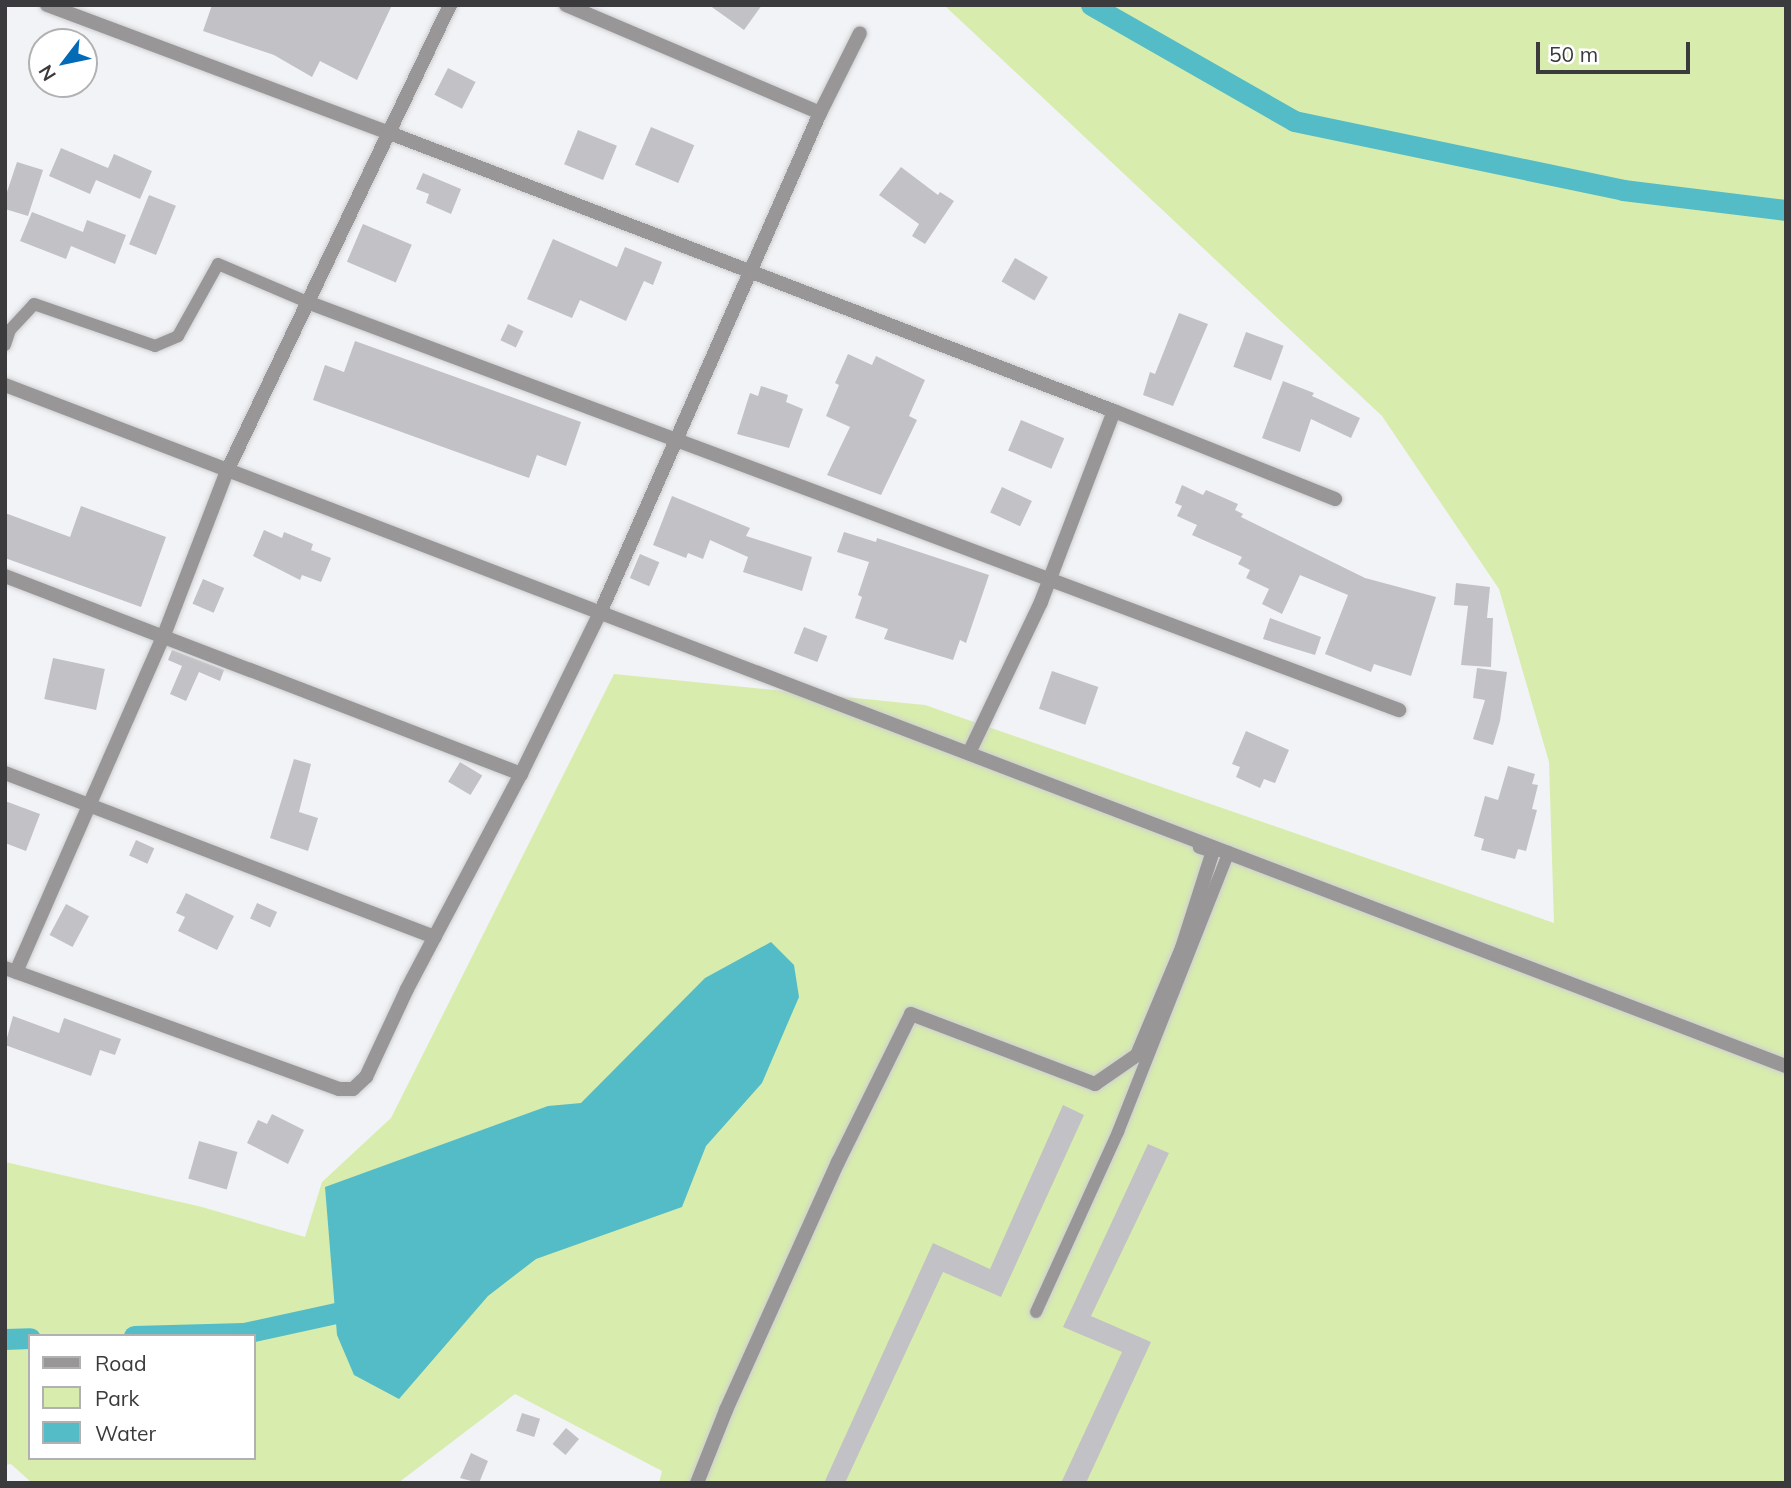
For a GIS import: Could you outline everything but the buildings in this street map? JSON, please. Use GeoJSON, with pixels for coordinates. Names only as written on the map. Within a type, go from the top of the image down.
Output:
{"type":"FeatureCollection","features":[{"type":"Feature","properties":{"kind":"street"},"geometry":{"type":"LineString","coordinates":[[47,5],[387,132],[1114,411],[1335,499]]}},
{"type":"Feature","properties":{"kind":"street"},"geometry":{"type":"LineString","coordinates":[[450,5],[227,471],[164,635],[89,804],[10,970],[339,1089],[353,1089],[366,1077],[435,937],[521,774],[600,613],[820,113],[860,33]]}},
{"type":"Feature","properties":{"kind":"street"},"geometry":{"type":"LineString","coordinates":[[566,5],[820,113]]}},
{"type":"Feature","properties":{"kind":"street"},"geometry":{"type":"LineString","coordinates":[[307,302],[1399,710]]}},
{"type":"Feature","properties":{"kind":"street"},"geometry":{"type":"LineString","coordinates":[[5,384],[1786,1066]]}},
{"type":"Feature","properties":{"kind":"street"},"geometry":{"type":"LineString","coordinates":[[968,753],[1049,580],[1114,411]]}},
{"type":"Feature","properties":{"kind":"street"},"geometry":{"type":"LineString","coordinates":[[5,576],[521,774]]}},
{"type":"Feature","properties":{"kind":"street"},"geometry":{"type":"LineString","coordinates":[[697,1483],[726,1410],[838,1162],[911,1013],[1094,1084],[1137,1055],[1182,948],[1213,852],[1089,807],[876,718]]}},
{"type":"Feature","properties":{"kind":"street"},"geometry":{"type":"LineString","coordinates":[[5,773],[435,937]]}},
{"type":"Feature","properties":{"kind":"lane"},"geometry":{"type":"LineString","coordinates":[[5,345],[10,330],[34,304],[155,346],[178,336],[218,264],[307,302]]}},
{"type":"Feature","properties":{"kind":"lane"},"geometry":{"type":"LineString","coordinates":[[1036,1312],[1118,1132],[1229,852]]}},
{"type":"Feature","properties":{"kind":"green space"},"geometry":{"type":"Polygon","coordinates":[[[944,5],[1786,5],[1786,1483],[659,1483],[662,1471],[515,1394],[398,1483],[32,1483],[11,1464],[5,1465],[5,1162],[202,1207],[305,1237],[322,1182],[391,1118],[614,674],[925,705],[1554,923],[1549,762],[1499,589],[1382,416],[944,5]]]}},
{"type":"Feature","properties":{"kind":"water"},"geometry":{"type":"Polygon","coordinates":[[[771,942],[794,965],[799,997],[762,1083],[706,1146],[682,1207],[536,1259],[488,1296],[399,1399],[354,1375],[337,1335],[325,1187],[548,1106],[581,1103],[705,978],[771,942]]]}},
{"type":"Feature","properties":{"kind":"waterway"},"geometry":{"type":"LineString","coordinates":[[1091,5],[1294,121],[1623,190],[1786,210]]}},
{"type":"Feature","properties":{"kind":"waterway"},"geometry":{"type":"LineString","coordinates":[[207,1334],[244,1333],[336,1313]]}},
{"type":"Feature","properties":{"kind":"waterway"},"geometry":{"type":"LineString","coordinates":[[5,1339],[28,1338]]}}]}
